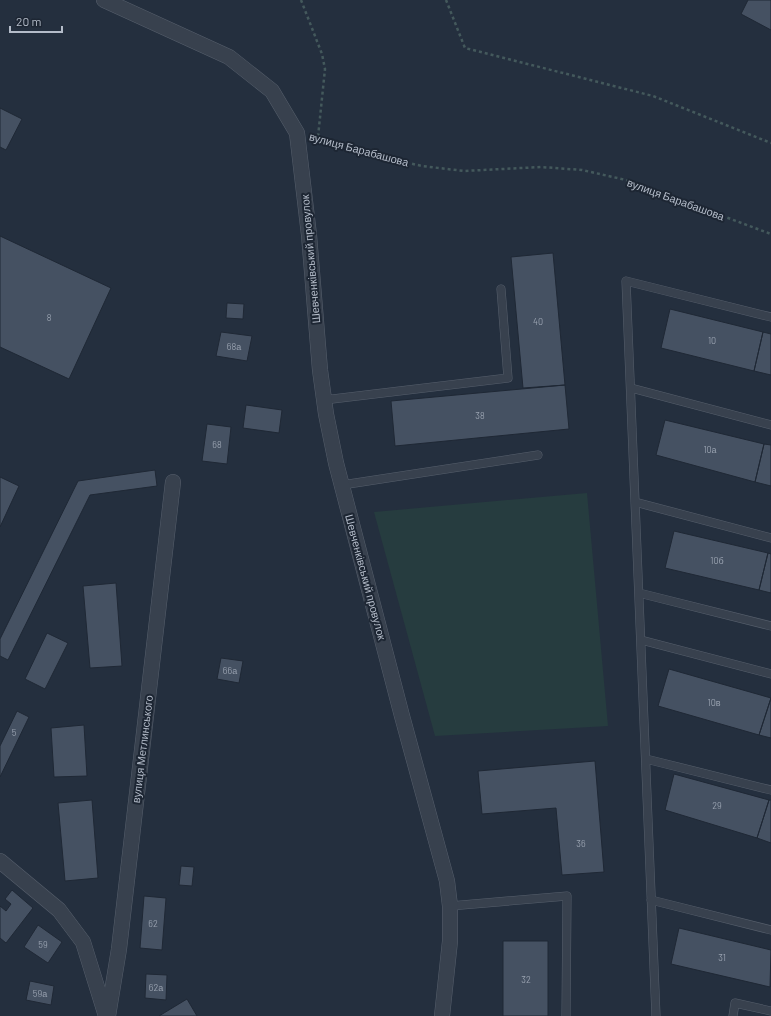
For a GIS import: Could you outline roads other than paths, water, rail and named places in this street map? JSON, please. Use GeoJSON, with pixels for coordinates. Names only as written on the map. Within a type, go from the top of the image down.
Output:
{"type":"FeatureCollection","features":[{"type":"Feature","properties":{"kind":"street","name":"вулиця Барабашова"},"geometry":{"type":"LineString","coordinates":[[104,0],[229,57],[272,91],[297,133]]}},
{"type":"Feature","properties":{"kind":"street","name":"Шевченківський провулок"},"geometry":{"type":"LineString","coordinates":[[297,133],[309,235],[320,370],[336,463],[447,882],[450,906],[450,941],[442,1016]]}},
{"type":"Feature","properties":{"kind":"street","name":"вулиця Метлинського"},"geometry":{"type":"LineString","coordinates":[[107,1016],[119,949],[173,482]]}},
{"type":"Feature","properties":{"kind":"street"},"geometry":{"type":"LineString","coordinates":[[0,861],[59,910],[83,942],[107,1016]]}},
{"type":"Feature","properties":{"kind":"lane"},"geometry":{"type":"LineString","coordinates":[[656,1016],[626,282],[771,317]]}},
{"type":"Feature","properties":{"kind":"lane"},"geometry":{"type":"LineString","coordinates":[[324,400],[508,378],[501,289]]}},
{"type":"Feature","properties":{"kind":"lane"},"geometry":{"type":"LineString","coordinates":[[631,388],[771,425]]}},
{"type":"Feature","properties":{"kind":"lane"},"geometry":{"type":"LineString","coordinates":[[342,485],[538,455]]}},
{"type":"Feature","properties":{"kind":"lane"},"geometry":{"type":"LineString","coordinates":[[635,502],[771,538]]}},
{"type":"Feature","properties":{"kind":"lane"},"geometry":{"type":"LineString","coordinates":[[639,593],[771,626]]}},
{"type":"Feature","properties":{"kind":"lane"},"geometry":{"type":"LineString","coordinates":[[641,640],[771,674]]}},
{"type":"Feature","properties":{"kind":"lane"},"geometry":{"type":"LineString","coordinates":[[646,759],[771,790]]}},
{"type":"Feature","properties":{"kind":"lane"},"geometry":{"type":"LineString","coordinates":[[450,906],[567,896],[566,1016]]}},
{"type":"Feature","properties":{"kind":"lane"},"geometry":{"type":"LineString","coordinates":[[651,900],[771,930]]}},
{"type":"Feature","properties":{"kind":"lane"},"geometry":{"type":"LineString","coordinates":[[733,1016],[735,1003],[771,1011]]}}]}
